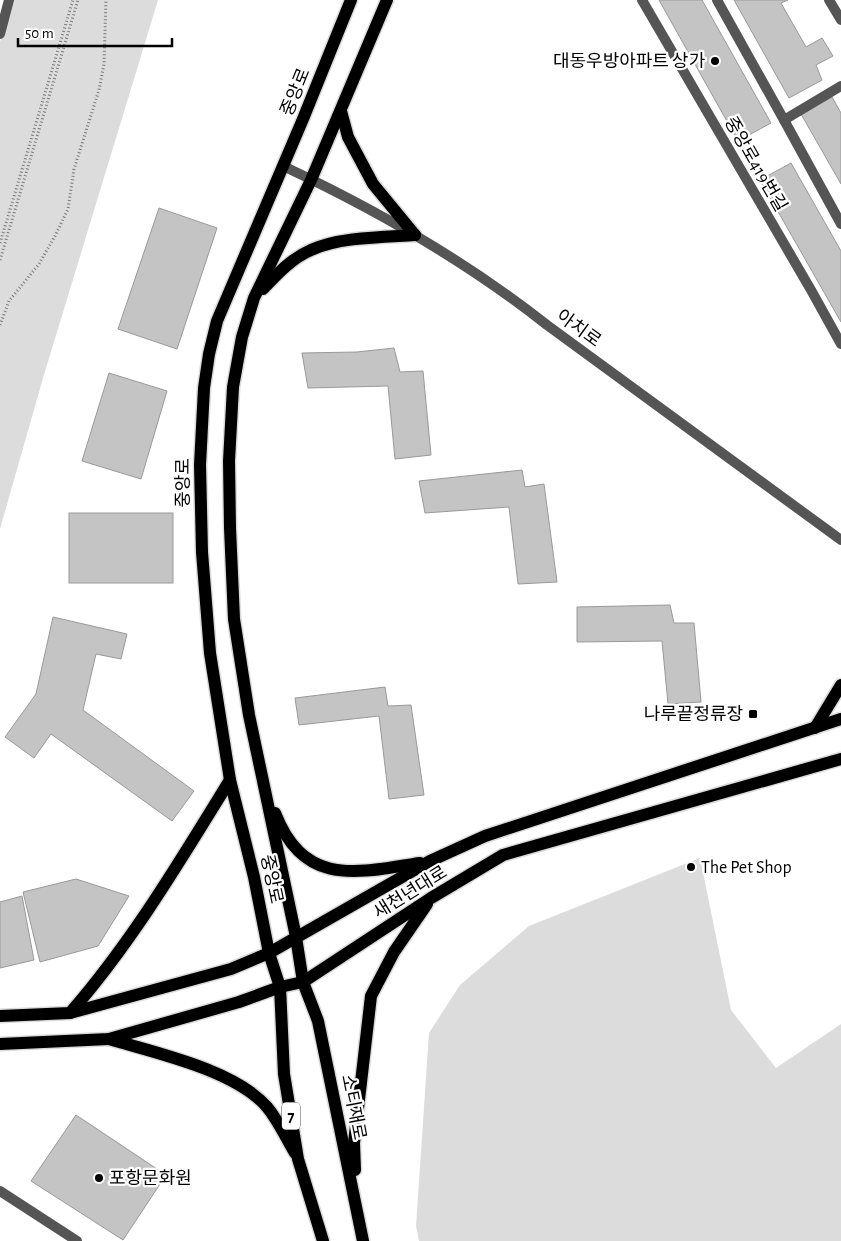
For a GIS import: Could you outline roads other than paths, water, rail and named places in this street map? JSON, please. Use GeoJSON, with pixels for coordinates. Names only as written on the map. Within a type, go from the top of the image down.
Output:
{"type":"FeatureCollection","features":[{"type":"Feature","properties":{"kind":"main road","name":"중앙로"},"geometry":{"type":"LineString","coordinates":[[280,986],[269,953],[254,877],[230,780],[210,653],[202,552],[200,465],[204,388],[216,321],[283,166],[351,0]]}},
{"type":"Feature","properties":{"kind":"main road","name":"중앙로"},"geometry":{"type":"LineString","coordinates":[[302,982],[296,937],[249,715],[234,619],[229,462],[233,387],[242,337],[254,298],[342,111],[387,0]]}},
{"type":"Feature","properties":{"kind":"main road"},"geometry":{"type":"LineString","coordinates":[[342,111],[348,137],[369,177],[415,235]]}},
{"type":"Feature","properties":{"kind":"main road"},"geometry":{"type":"LineString","coordinates":[[254,298],[290,262],[311,250],[366,239],[415,235]]}},
{"type":"Feature","properties":{"kind":"main road"},"geometry":{"type":"LineString","coordinates":[[815,728],[841,685]]}},
{"type":"Feature","properties":{"kind":"main road","name":"새천년대로"},"geometry":{"type":"LineString","coordinates":[[0,1016],[70,1013],[231,969],[269,953],[430,861],[485,836],[841,719]]}},
{"type":"Feature","properties":{"kind":"main road","name":"새천년대로"},"geometry":{"type":"LineString","coordinates":[[0,1044],[109,1039],[239,1002],[280,986],[302,982],[431,898],[503,854],[841,759]]}},
{"type":"Feature","properties":{"kind":"main road"},"geometry":{"type":"LineString","coordinates":[[261,775],[283,832],[292,844],[316,863],[346,872],[362,872],[430,861]]}},
{"type":"Feature","properties":{"kind":"main road"},"geometry":{"type":"LineString","coordinates":[[70,1013],[98,981],[164,888],[230,780]]}},
{"type":"Feature","properties":{"kind":"main road"},"geometry":{"type":"LineString","coordinates":[[355,1201],[354,1143],[371,996],[394,952],[431,898]]}},
{"type":"Feature","properties":{"kind":"main road","name":"소티재로"},"geometry":{"type":"LineString","coordinates":[[302,982],[318,1021],[363,1241]]}},
{"type":"Feature","properties":{"kind":"main road","name":"7"},"geometry":{"type":"LineString","coordinates":[[280,986],[284,1074],[298,1159],[324,1241]]}},
{"type":"Feature","properties":{"kind":"main road"},"geometry":{"type":"LineString","coordinates":[[109,1039],[222,1074],[245,1088],[267,1107],[298,1159]]}},
{"type":"Feature","properties":{"kind":"street"},"geometry":{"type":"LineString","coordinates":[[0,34],[9,0]]}},
{"type":"Feature","properties":{"kind":"street","name":"중앙로419번길"},"geometry":{"type":"LineString","coordinates":[[642,0],[841,344]]}},
{"type":"Feature","properties":{"kind":"street"},"geometry":{"type":"LineString","coordinates":[[717,0],[841,224]]}},
{"type":"Feature","properties":{"kind":"street"},"geometry":{"type":"LineString","coordinates":[[829,0],[841,20]]}},
{"type":"Feature","properties":{"kind":"street"},"geometry":{"type":"LineString","coordinates":[[784,120],[841,86]]}},
{"type":"Feature","properties":{"kind":"street","name":"아치로"},"geometry":{"type":"LineString","coordinates":[[283,166],[415,235],[506,293],[841,540]]}},
{"type":"Feature","properties":{"kind":"street"},"geometry":{"type":"LineString","coordinates":[[0,1191],[77,1241]]}},
{"type":"Feature","properties":{"kind":"place","name":"대동우방아파트 상가"},"geometry":{"type":"Point","coordinates":[715,61]}},
{"type":"Feature","properties":{"kind":"place","name":"나루끝정류장"},"geometry":{"type":"Point","coordinates":[753,714]}},
{"type":"Feature","properties":{"kind":"place","name":"The Pet Shop"},"geometry":{"type":"Point","coordinates":[691,867]}},
{"type":"Feature","properties":{"kind":"place","name":"포항문화원"},"geometry":{"type":"Point","coordinates":[99,1178]}}]}
